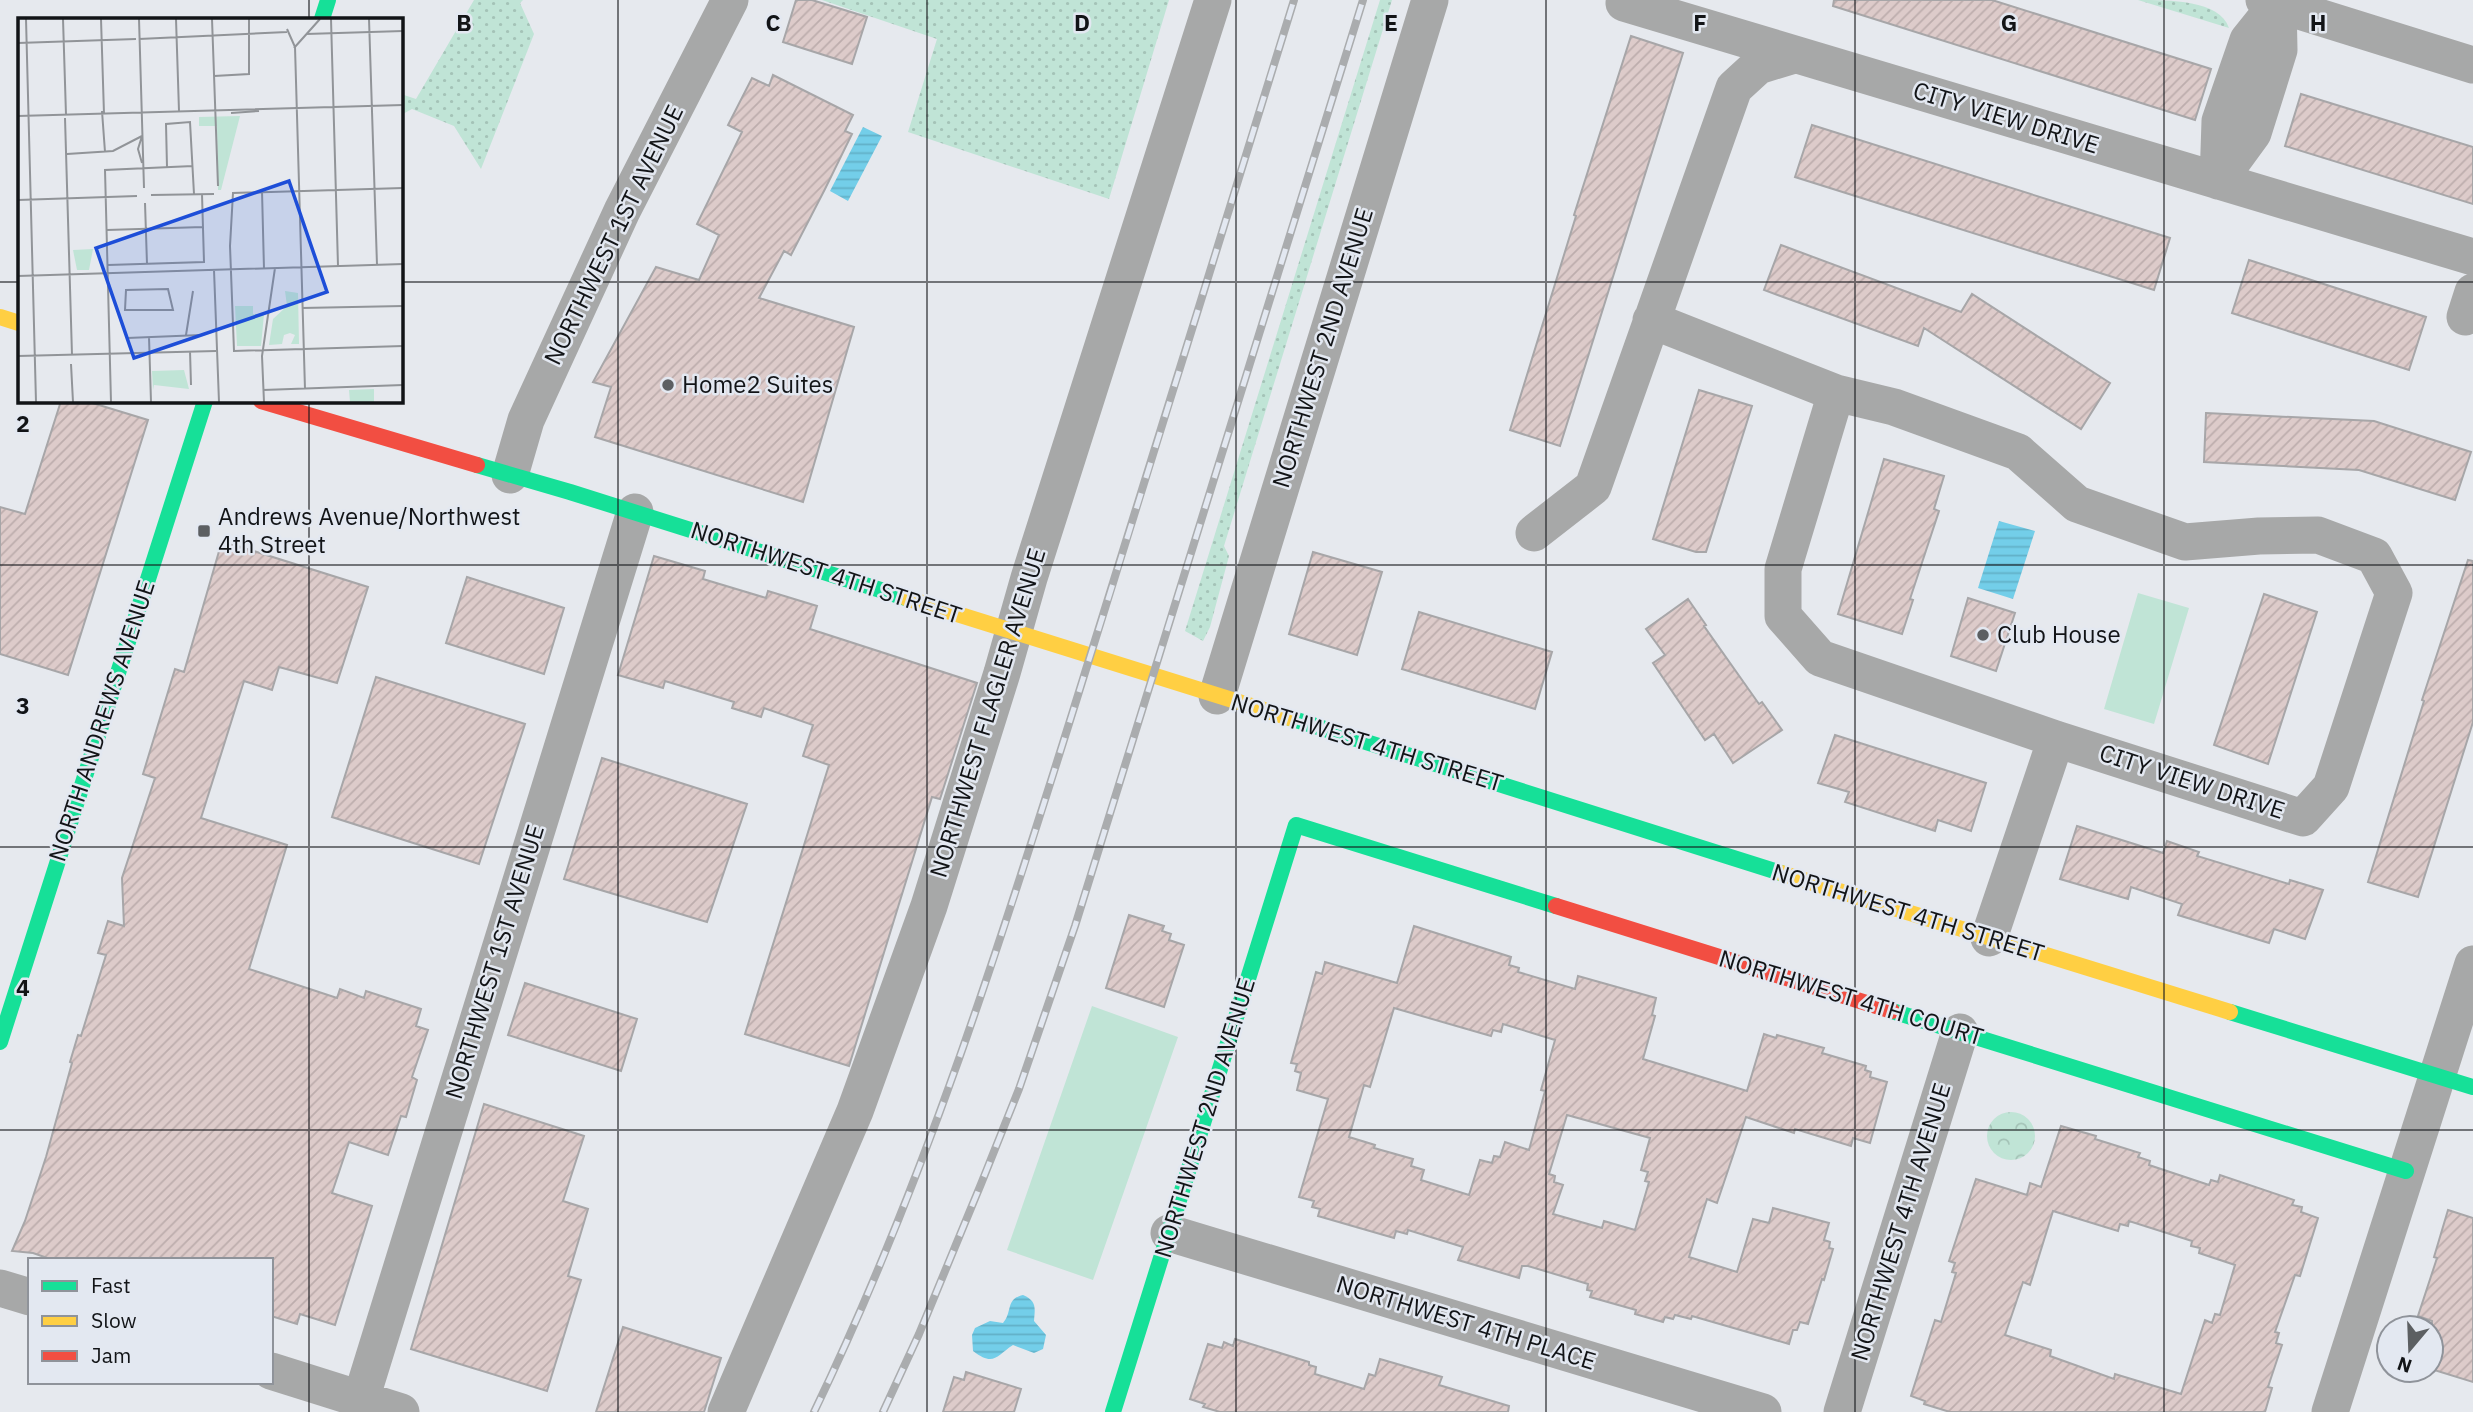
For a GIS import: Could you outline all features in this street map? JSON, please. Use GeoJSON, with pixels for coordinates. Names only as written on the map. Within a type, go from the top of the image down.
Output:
{"type":"FeatureCollection","features":[{"type":"Feature","properties":{"kind":"street"},"geometry":{"type":"LineString","coordinates":[[322,18],[328,0]]}},
{"type":"Feature","properties":{"kind":"street","name":"NORTHWEST 1ST AVENUE"},"geometry":{"type":"LineString","coordinates":[[510,475],[526,420],[622,211],[730,0]]}},
{"type":"Feature","properties":{"kind":"street","name":"NORTHWEST FLAGLER AVENUE"},"geometry":{"type":"LineString","coordinates":[[726,1412],[855,1111],[929,906],[1029,578],[1213,0]]}},
{"type":"Feature","properties":{"kind":"street","name":"NORTHWEST 2ND AVENUE"},"geometry":{"type":"LineString","coordinates":[[1217,696],[1430,0]]}},
{"type":"Feature","properties":{"kind":"street"},"geometry":{"type":"LineString","coordinates":[[2218,181],[2253,133],[2278,50],[2273,1],[2473,65]]}},
{"type":"Feature","properties":{"kind":"street","name":"CITY VIEW DRIVE"},"geometry":{"type":"LineString","coordinates":[[1624,3],[2473,257]]}},
{"type":"Feature","properties":{"kind":"street"},"geometry":{"type":"LineString","coordinates":[[1534,533],[1593,487],[1734,88],[1758,66],[1794,55]]}},
{"type":"Feature","properties":{"kind":"street"},"geometry":{"type":"LineString","coordinates":[[0,317],[18,323]]}},
{"type":"Feature","properties":{"kind":"street","name":"CITY VIEW DRIVE"},"geometry":{"type":"LineString","coordinates":[[1651,320],[1836,393],[1894,407],[2018,452],[2077,504],[2185,542],[2259,536],[2318,535],[2374,556],[2394,593],[2332,787],[2303,818],[2056,739],[1820,657],[1783,616],[1783,569],[1836,393]]}},
{"type":"Feature","properties":{"kind":"street","name":"NORTH ANDREWS AVENUE"},"geometry":{"type":"LineString","coordinates":[[0,1042],[205,402]]}},
{"type":"Feature","properties":{"kind":"street","name":"NORTHWEST 4TH STREET"},"geometry":{"type":"LineString","coordinates":[[264,402],[635,512],[1014,633],[2473,1087]]}},
{"type":"Feature","properties":{"kind":"street","name":"NORTHWEST 1ST AVENUE"},"geometry":{"type":"LineString","coordinates":[[358,1405],[635,512]]}},
{"type":"Feature","properties":{"kind":"street"},"geometry":{"type":"LineString","coordinates":[[1989,938],[2056,739]]}},
{"type":"Feature","properties":{"kind":"street","name":"NORTHWEST 2ND AVENUE"},"geometry":{"type":"LineString","coordinates":[[1113,1412],[1296,825]]}},
{"type":"Feature","properties":{"kind":"street","name":"NORTHWEST 4TH COURT"},"geometry":{"type":"LineString","coordinates":[[1296,825],[2406,1171]]}},
{"type":"Feature","properties":{"kind":"street"},"geometry":{"type":"LineString","coordinates":[[2330,1412],[2473,964]]}},
{"type":"Feature","properties":{"kind":"street","name":"NORTHWEST 4TH AVENUE"},"geometry":{"type":"LineString","coordinates":[[1842,1412],[1960,1032]]}},
{"type":"Feature","properties":{"kind":"street","name":"NORTHWEST 4TH PLACE"},"geometry":{"type":"LineString","coordinates":[[1169,1233],[1763,1412]]}},
{"type":"Feature","properties":{"kind":"street"},"geometry":{"type":"LineString","coordinates":[[0,1288],[28,1296]]}},
{"type":"Feature","properties":{"kind":"street"},"geometry":{"type":"LineString","coordinates":[[273,1372],[358,1405],[401,1412]]}},
{"type":"Feature","properties":{"kind":"green space"},"geometry":{"type":"Polygon","coordinates":[[[474,0],[523,0],[520,3],[534,34],[481,169],[454,126],[412,109],[402,114],[402,94],[416,99],[474,0]]]}},
{"type":"Feature","properties":{"kind":"green space"},"geometry":{"type":"Polygon","coordinates":[[[822,0],[1169,0],[1109,199],[908,132],[937,39],[822,0]]]}},
{"type":"Feature","properties":{"kind":"green space"},"geometry":{"type":"Polygon","coordinates":[[[1380,0],[1392,0],[1224,546],[1229,556],[1210,627],[1203,641],[1185,631],[1380,0]]]}},
{"type":"Feature","properties":{"kind":"green space"},"geometry":{"type":"Polygon","coordinates":[[[2138,0],[2178,1],[2204,7],[2224,19],[2229,28],[2138,0]]]}},
{"type":"Feature","properties":{"kind":"green space"},"geometry":{"type":"Polygon","coordinates":[[[2138,593],[2189,608],[2154,724],[2104,709],[2138,593]]]}},
{"type":"Feature","properties":{"kind":"green space"},"geometry":{"type":"Polygon","coordinates":[[[1092,1006],[1178,1037],[1093,1280],[1007,1250],[1092,1006]]]}},
{"type":"Feature","properties":{"kind":"green space"},"geometry":{"type":"Polygon","coordinates":[[[2011,1112],[2028,1119],[2035,1136],[2028,1153],[2011,1160],[1994,1153],[1987,1136],[1994,1119],[2011,1112]]]}},
{"type":"Feature","properties":{"kind":"water"},"geometry":{"type":"Polygon","coordinates":[[[863,127],[882,136],[848,201],[830,191],[863,127]]]}},
{"type":"Feature","properties":{"kind":"water"},"geometry":{"type":"Polygon","coordinates":[[[1999,521],[2035,531],[2013,599],[1978,588],[1999,521]]]}},
{"type":"Feature","properties":{"kind":"water"},"geometry":{"type":"Polygon","coordinates":[[[1023,1295],[1033,1302],[1034,1321],[1046,1335],[1043,1349],[1034,1353],[1013,1345],[990,1359],[973,1351],[972,1335],[975,1328],[990,1321],[1003,1323],[1011,1303],[1023,1295]]]}},
{"type":"Feature","properties":{"kind":"building"},"geometry":{"type":"Polygon","coordinates":[[[796,0],[812,0],[867,17],[852,64],[783,42],[796,0]]]}},
{"type":"Feature","properties":{"kind":"building"},"geometry":{"type":"Polygon","coordinates":[[[1834,0],[1992,0],[2211,69],[2195,120],[1833,6],[1834,0]]]}},
{"type":"Feature","properties":{"kind":"building"},"geometry":{"type":"Polygon","coordinates":[[[1631,36],[1683,53],[1560,446],[1510,430],[1631,36]]]}},
{"type":"Feature","properties":{"kind":"building"},"geometry":{"type":"Polygon","coordinates":[[[773,75],[853,115],[845,131],[852,134],[825,189],[791,255],[784,251],[759,298],[854,327],[803,502],[595,437],[611,387],[593,382],[656,267],[699,280],[719,235],[697,224],[742,132],[728,125],[752,78],[769,86],[773,75]]]}},
{"type":"Feature","properties":{"kind":"building"},"geometry":{"type":"Polygon","coordinates":[[[2301,94],[2473,147],[2473,204],[2285,146],[2301,94]]]}},
{"type":"Feature","properties":{"kind":"building"},"geometry":{"type":"Polygon","coordinates":[[[1812,125],[2170,238],[2154,290],[1795,177],[1812,125]]]}},
{"type":"Feature","properties":{"kind":"building"},"geometry":{"type":"Polygon","coordinates":[[[1781,245],[1961,312],[1972,294],[2110,383],[2081,429],[1924,328],[1918,346],[1764,290],[1781,245]]]}},
{"type":"Feature","properties":{"kind":"building"},"geometry":{"type":"Polygon","coordinates":[[[2249,260],[2426,317],[2409,370],[2232,313],[2249,260]]]}},
{"type":"Feature","properties":{"kind":"building"},"geometry":{"type":"Polygon","coordinates":[[[1699,390],[1752,406],[1706,552],[1696,552],[1653,539],[1699,390]]]}},
{"type":"Feature","properties":{"kind":"building"},"geometry":{"type":"Polygon","coordinates":[[[61,402],[89,402],[148,420],[68,675],[0,654],[0,507],[25,514],[61,402]]]}},
{"type":"Feature","properties":{"kind":"building"},"geometry":{"type":"Polygon","coordinates":[[[2206,413],[2374,421],[2471,452],[2455,500],[2359,470],[2204,462],[2206,413]]]}},
{"type":"Feature","properties":{"kind":"building"},"geometry":{"type":"Polygon","coordinates":[[[1884,459],[1944,476],[1934,509],[1939,511],[1910,599],[1913,600],[1902,634],[1838,614],[1884,459]]]}},
{"type":"Feature","properties":{"kind":"building"},"geometry":{"type":"Polygon","coordinates":[[[222,541],[368,587],[337,683],[279,667],[272,690],[244,681],[201,818],[287,845],[249,969],[337,998],[340,989],[364,998],[366,991],[421,1009],[416,1026],[428,1030],[412,1077],[417,1080],[406,1117],[401,1116],[388,1155],[349,1142],[332,1193],[372,1206],[335,1325],[300,1314],[297,1324],[273,1317],[273,1258],[47,1258],[33,1253],[12,1251],[46,1157],[78,1035],[81,1036],[106,955],[98,953],[108,921],[124,926],[122,878],[155,778],[143,774],[175,669],[184,672],[222,541]]]}},
{"type":"Feature","properties":{"kind":"building"},"geometry":{"type":"Polygon","coordinates":[[[1313,552],[1382,572],[1357,655],[1289,634],[1313,552]]]}},
{"type":"Feature","properties":{"kind":"building"},"geometry":{"type":"Polygon","coordinates":[[[654,556],[705,571],[703,579],[766,598],[768,591],[817,606],[810,629],[977,683],[940,799],[932,797],[849,1066],[745,1034],[829,765],[803,756],[813,725],[764,708],[761,717],[732,708],[734,702],[665,681],[663,688],[618,675],[654,556]]]}},
{"type":"Feature","properties":{"kind":"building"},"geometry":{"type":"Polygon","coordinates":[[[2468,560],[2473,561],[2473,722],[2418,897],[2368,882],[2424,701],[2422,700],[2468,560]]]}},
{"type":"Feature","properties":{"kind":"building"},"geometry":{"type":"Polygon","coordinates":[[[467,577],[564,608],[544,674],[446,643],[467,577]]]}},
{"type":"Feature","properties":{"kind":"building"},"geometry":{"type":"Polygon","coordinates":[[[2264,594],[2317,612],[2268,764],[2214,745],[2264,594]]]}},
{"type":"Feature","properties":{"kind":"building","name":"Club House"},"geometry":{"type":"Polygon","coordinates":[[[1968,598],[2015,613],[1996,671],[1951,656],[1968,598]]]}},
{"type":"Feature","properties":{"kind":"building"},"geometry":{"type":"Polygon","coordinates":[[[1688,599],[1759,704],[1762,702],[1782,730],[1733,763],[1714,734],[1705,740],[1653,663],[1665,655],[1646,629],[1688,599]]]}},
{"type":"Feature","properties":{"kind":"building"},"geometry":{"type":"Polygon","coordinates":[[[1419,612],[1552,652],[1535,709],[1402,669],[1419,612]]]}},
{"type":"Feature","properties":{"kind":"building"},"geometry":{"type":"Polygon","coordinates":[[[376,677],[525,724],[479,864],[332,817],[376,677]]]}},
{"type":"Feature","properties":{"kind":"building"},"geometry":{"type":"Polygon","coordinates":[[[1835,735],[1986,783],[1971,831],[1938,820],[1935,831],[1845,802],[1849,792],[1818,783],[1835,735]]]}},
{"type":"Feature","properties":{"kind":"building"},"geometry":{"type":"Polygon","coordinates":[[[602,758],[747,804],[707,922],[564,879],[602,758]]]}},
{"type":"Feature","properties":{"kind":"building"},"geometry":{"type":"Polygon","coordinates":[[[2077,826],[2163,853],[2167,841],[2199,852],[2197,856],[2289,884],[2290,880],[2323,890],[2305,939],[2274,929],[2269,943],[2178,915],[2182,904],[2131,887],[2128,899],[2060,879],[2077,826]]]}},
{"type":"Feature","properties":{"kind":"building"},"geometry":{"type":"Polygon","coordinates":[[[1129,915],[1164,926],[1162,931],[1171,934],[1169,940],[1184,945],[1164,1007],[1106,988],[1129,915]]]}},
{"type":"Feature","properties":{"kind":"building"},"geometry":{"type":"Polygon","coordinates":[[[1414,926],[1511,957],[1509,965],[1519,968],[1518,972],[1575,989],[1578,976],[1656,998],[1652,1015],[1655,1016],[1643,1059],[1747,1091],[1764,1034],[1776,1038],[1777,1035],[1824,1048],[1822,1053],[1866,1066],[1865,1070],[1871,1072],[1870,1077],[1887,1082],[1870,1143],[1853,1138],[1851,1146],[1795,1129],[1794,1133],[1746,1117],[1717,1203],[1707,1199],[1689,1257],[1737,1272],[1753,1219],[1769,1223],[1773,1208],[1829,1223],[1824,1240],[1830,1242],[1829,1248],[1833,1249],[1808,1324],[1800,1322],[1797,1330],[1793,1330],[1789,1344],[1692,1316],[1691,1319],[1675,1315],[1673,1319],[1665,1317],[1663,1322],[1635,1314],[1636,1310],[1590,1297],[1592,1291],[1587,1290],[1588,1284],[1528,1266],[1522,1266],[1519,1278],[1458,1260],[1463,1247],[1408,1230],[1407,1234],[1396,1231],[1394,1238],[1318,1216],[1320,1209],[1312,1207],[1314,1201],[1299,1197],[1328,1099],[1297,1090],[1301,1073],[1295,1071],[1297,1064],[1291,1063],[1316,972],[1322,974],[1325,962],[1397,983],[1414,926]],[[1394,1008],[1370,1087],[1364,1085],[1349,1137],[1375,1145],[1374,1148],[1413,1159],[1411,1166],[1424,1170],[1421,1180],[1469,1195],[1480,1160],[1492,1163],[1494,1156],[1500,1157],[1505,1142],[1529,1150],[1545,1091],[1541,1090],[1555,1040],[1503,1024],[1501,1032],[1493,1030],[1491,1036],[1394,1008]],[[1567,1115],[1549,1174],[1555,1176],[1554,1182],[1563,1185],[1553,1214],[1602,1228],[1604,1221],[1635,1230],[1649,1182],[1645,1181],[1648,1172],[1641,1170],[1650,1138],[1567,1115]]]}},
{"type":"Feature","properties":{"kind":"building"},"geometry":{"type":"Polygon","coordinates":[[[525,983],[637,1019],[621,1071],[508,1035],[525,983]]]}},
{"type":"Feature","properties":{"kind":"building"},"geometry":{"type":"Polygon","coordinates":[[[484,1104],[584,1136],[563,1201],[588,1209],[568,1276],[581,1280],[547,1391],[411,1349],[484,1104]]]}},
{"type":"Feature","properties":{"kind":"building"},"geometry":{"type":"Polygon","coordinates":[[[2061,1126],[2140,1153],[2138,1157],[2150,1161],[2149,1165],[2209,1185],[2211,1180],[2218,1182],[2220,1175],[2294,1200],[2292,1205],[2302,1207],[2301,1212],[2318,1218],[2300,1276],[2295,1275],[2275,1332],[2279,1333],[2276,1343],[2282,1345],[2268,1387],[2272,1388],[2265,1412],[1950,1412],[1924,1404],[1925,1401],[1911,1396],[1935,1320],[1941,1322],[1956,1273],[1952,1272],[1955,1263],[1949,1261],[1976,1179],[2027,1195],[2030,1183],[2041,1187],[2061,1126]],[[2053,1211],[2030,1285],[2023,1282],[2005,1335],[2051,1350],[2050,1356],[2114,1379],[2115,1374],[2181,1394],[2205,1320],[2212,1323],[2215,1314],[2220,1315],[2235,1265],[2199,1253],[2200,1248],[2191,1246],[2192,1241],[2129,1221],[2128,1226],[2120,1224],[2118,1231],[2053,1211]]]}},
{"type":"Feature","properties":{"kind":"building"},"geometry":{"type":"Polygon","coordinates":[[[2448,1210],[2473,1218],[2473,1382],[2445,1373],[2445,1314],[2419,1314],[2437,1258],[2434,1257],[2448,1210]]]}},
{"type":"Feature","properties":{"kind":"building"},"geometry":{"type":"Polygon","coordinates":[[[623,1327],[721,1358],[704,1412],[596,1412],[623,1327]]]}},
{"type":"Feature","properties":{"kind":"building"},"geometry":{"type":"Polygon","coordinates":[[[1235,1339],[1309,1362],[1309,1365],[1316,1367],[1315,1374],[1364,1389],[1369,1374],[1375,1376],[1380,1359],[1442,1377],[1439,1385],[1509,1406],[1508,1412],[1220,1412],[1203,1407],[1205,1404],[1190,1399],[1208,1344],[1222,1348],[1224,1342],[1233,1346],[1235,1339]]]}},
{"type":"Feature","properties":{"kind":"building"},"geometry":{"type":"Polygon","coordinates":[[[966,1372],[1021,1389],[1014,1412],[943,1412],[954,1377],[964,1380],[966,1372]]]}},
{"type":"Feature","properties":{"kind":"railway"},"geometry":{"type":"LineString","coordinates":[[814,1412],[891,1237],[926,1148],[990,968],[1294,0]]}},
{"type":"Feature","properties":{"kind":"railway"},"geometry":{"type":"LineString","coordinates":[[883,1412],[919,1334],[1019,1089],[1075,926],[1363,0]]}},
{"type":"Feature","properties":{"kind":"traffic: fast"},"geometry":{"type":"LineString","coordinates":[[322,18],[328,0]]}},
{"type":"Feature","properties":{"kind":"traffic: fast"},"geometry":{"type":"LineString","coordinates":[[0,1042],[205,402]]}},
{"type":"Feature","properties":{"kind":"traffic: fast"},"geometry":{"type":"LineString","coordinates":[[477,465],[906,598]]}},
{"type":"Feature","properties":{"kind":"traffic: fast"},"geometry":{"type":"LineString","coordinates":[[1290,718],[1781,873]]}},
{"type":"Feature","properties":{"kind":"traffic: fast"},"geometry":{"type":"LineString","coordinates":[[1113,1412],[1296,825],[1556,906]]}},
{"type":"Feature","properties":{"kind":"traffic: fast"},"geometry":{"type":"LineString","coordinates":[[1892,1011],[2406,1171]]}},
{"type":"Feature","properties":{"kind":"traffic: fast"},"geometry":{"type":"LineString","coordinates":[[2230,1012],[2473,1087]]}},
{"type":"Feature","properties":{"kind":"traffic: slow"},"geometry":{"type":"LineString","coordinates":[[0,317],[18,323]]}},
{"type":"Feature","properties":{"kind":"traffic: slow"},"geometry":{"type":"LineString","coordinates":[[906,598],[1290,718]]}},
{"type":"Feature","properties":{"kind":"traffic: slow"},"geometry":{"type":"LineString","coordinates":[[1781,873],[2230,1012]]}},
{"type":"Feature","properties":{"kind":"traffic: jam"},"geometry":{"type":"LineString","coordinates":[[264,402],[477,465]]}},
{"type":"Feature","properties":{"kind":"traffic: jam"},"geometry":{"type":"LineString","coordinates":[[1556,906],[1892,1011]]}},
{"type":"Feature","properties":{"kind":"place","name":"Home2 Suites"},"geometry":{"type":"Point","coordinates":[668,385]}},
{"type":"Feature","properties":{"kind":"place","name":"Andrews Avenue/Northwest 4th Street"},"geometry":{"type":"Point","coordinates":[204,531]}},
{"type":"Feature","properties":{"kind":"place","name":"Club House"},"geometry":{"type":"Point","coordinates":[1983,635]}}]}
